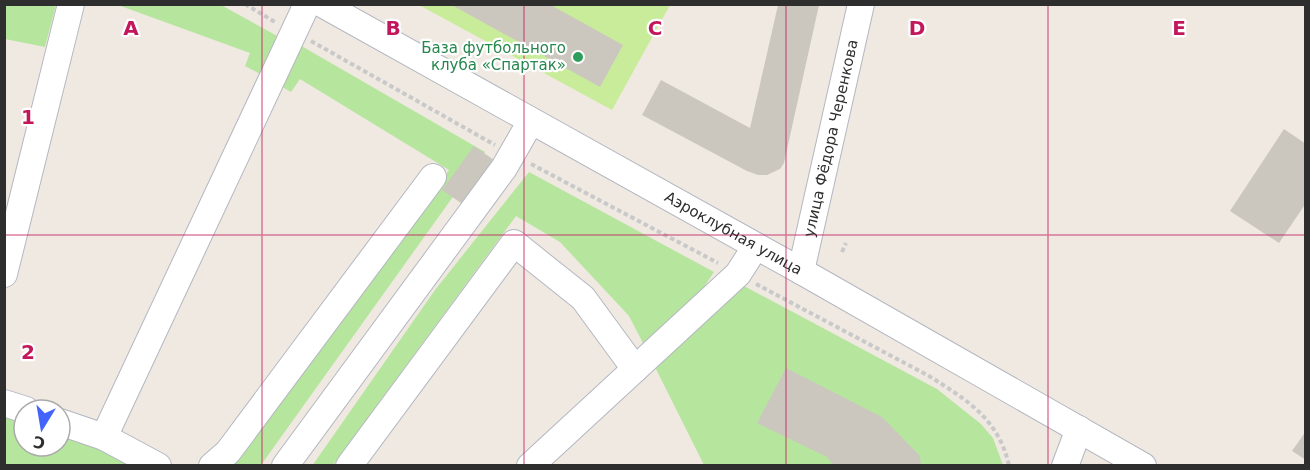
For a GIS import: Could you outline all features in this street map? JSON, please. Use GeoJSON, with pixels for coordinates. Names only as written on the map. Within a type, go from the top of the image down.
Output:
{"type":"FeatureCollection","features":[{"type":"Feature","properties":{"kind":"street"},"geometry":{"type":"LineString","coordinates":[[4,274],[71,4]]}},
{"type":"Feature","properties":{"kind":"street"},"geometry":{"type":"LineString","coordinates":[[104,437],[308,4]]}},
{"type":"Feature","properties":{"kind":"street","name":"Аэроклубная улица"},"geometry":{"type":"LineString","coordinates":[[322,4],[1143,465]]}},
{"type":"Feature","properties":{"kind":"street","name":"улица Фёдора Черенкова"},"geometry":{"type":"LineString","coordinates":[[801,271],[861,4]]}},
{"type":"Feature","properties":{"kind":"street"},"geometry":{"type":"LineString","coordinates":[[285,465],[513,154],[531,121]]}},
{"type":"Feature","properties":{"kind":"street"},"geometry":{"type":"LineString","coordinates":[[212,465],[228,452],[433,177]]}},
{"type":"Feature","properties":{"kind":"street"},"geometry":{"type":"LineString","coordinates":[[348,465],[513,243],[583,298],[635,369]]}},
{"type":"Feature","properties":{"kind":"street"},"geometry":{"type":"LineString","coordinates":[[530,465],[738,274],[756,246]]}},
{"type":"Feature","properties":{"kind":"street"},"geometry":{"type":"LineString","coordinates":[[72,426],[104,437],[158,465]]}},
{"type":"Feature","properties":{"kind":"street"},"geometry":{"type":"LineString","coordinates":[[1065,465],[1079,429]]}},
{"type":"Feature","properties":{"kind":"path"},"geometry":{"type":"LineString","coordinates":[[245,4],[276,22]]}},
{"type":"Feature","properties":{"kind":"path"},"geometry":{"type":"LineString","coordinates":[[306,39],[513,154],[929,376],[978,410],[996,430],[1010,465]]}},
{"type":"Feature","properties":{"kind":"path"},"geometry":{"type":"LineString","coordinates":[[842,252],[846,243]]}},
{"type":"Feature","properties":{"kind":"path"},"geometry":{"type":"LineString","coordinates":[[809,312],[814,303]]}},
{"type":"Feature","properties":{"kind":"green space"},"geometry":{"type":"Polygon","coordinates":[[[4,5],[56,5],[45,47],[5,39],[4,5]]]}},
{"type":"Feature","properties":{"kind":"green space"},"geometry":{"type":"Polygon","coordinates":[[[118,5],[221,5],[279,37],[262,75],[245,66],[250,53],[118,5]]]}},
{"type":"Feature","properties":{"kind":"green space","name":"База футбольного клуба «Спартак»"},"geometry":{"type":"Polygon","coordinates":[[[419,5],[670,5],[612,110],[419,5]]]}},
{"type":"Feature","properties":{"kind":"green space"},"geometry":{"type":"Polygon","coordinates":[[[298,44],[485,152],[261,465],[229,466],[244,451],[449,170],[300,79],[291,92],[279,85],[298,44]]]}},
{"type":"Feature","properties":{"kind":"green space"},"geometry":{"type":"Polygon","coordinates":[[[529,172],[714,272],[704,287],[645,347],[629,316],[560,242],[516,216],[333,465],[312,466],[435,290],[529,172]]]}},
{"type":"Feature","properties":{"kind":"green space"},"geometry":{"type":"Polygon","coordinates":[[[744,286],[937,389],[981,424],[993,438],[1003,465],[704,465],[655,367],[744,286]]]}},
{"type":"Feature","properties":{"kind":"green space"},"geometry":{"type":"Polygon","coordinates":[[[4,413],[12,416],[12,458],[72,458],[72,438],[97,447],[132,465],[5,465],[4,413]]]}},
{"type":"Feature","properties":{"kind":"building"},"geometry":{"type":"Polygon","coordinates":[[[450,4],[549,4],[623,45],[600,87],[450,4]]]}},
{"type":"Feature","properties":{"kind":"building"},"geometry":{"type":"Polygon","coordinates":[[[778,5],[819,5],[784,163],[780,169],[767,175],[747,171],[642,115],[661,80],[750,128],[778,5]]]}},
{"type":"Feature","properties":{"kind":"building"},"geometry":{"type":"Polygon","coordinates":[[[1284,129],[1306,144],[1306,203],[1279,243],[1230,211],[1284,129]]]}},
{"type":"Feature","properties":{"kind":"building"},"geometry":{"type":"Polygon","coordinates":[[[474,146],[514,174],[483,218],[442,190],[474,146]]]}},
{"type":"Feature","properties":{"kind":"building"},"geometry":{"type":"Polygon","coordinates":[[[786,368],[882,417],[920,456],[921,466],[834,466],[827,457],[757,423],[786,368]]]}},
{"type":"Feature","properties":{"kind":"building"},"geometry":{"type":"Polygon","coordinates":[[[1306,431],[1306,460],[1292,451],[1306,431]]]}},
{"type":"Feature","properties":{"kind":"place","name":"База футбольного клуба «Спартак»"},"geometry":{"type":"Point","coordinates":[578,57]}}]}
